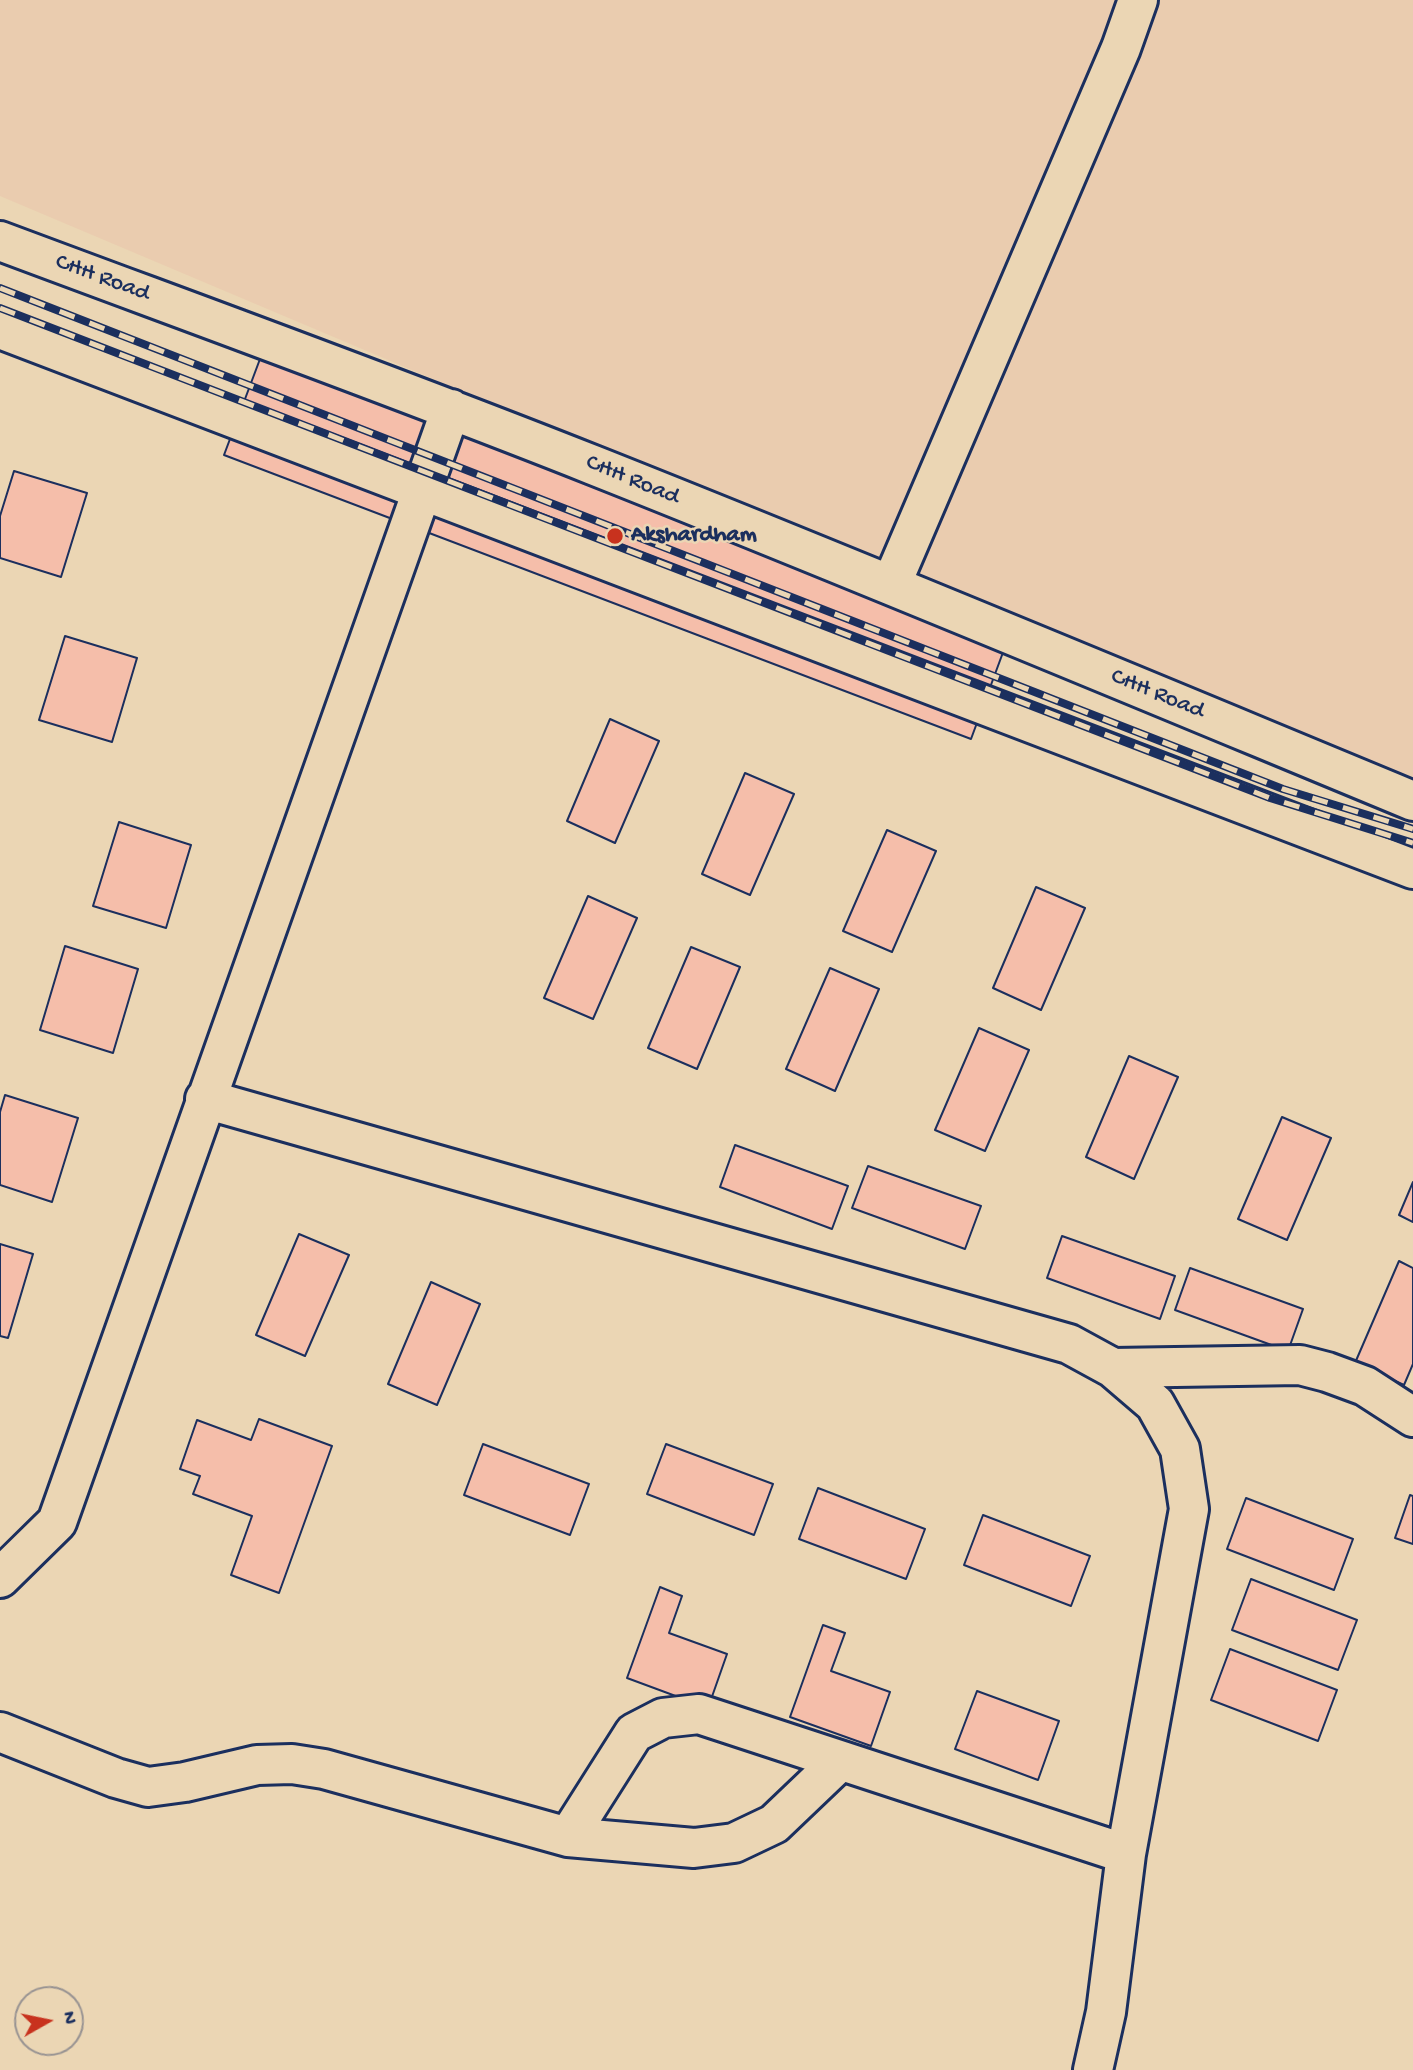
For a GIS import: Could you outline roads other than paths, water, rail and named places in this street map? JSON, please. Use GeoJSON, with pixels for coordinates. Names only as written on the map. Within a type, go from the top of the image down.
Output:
{"type":"FeatureCollection","features":[{"type":"Feature","properties":{"kind":"street"},"geometry":{"type":"LineString","coordinates":[[891,585],[1121,48],[1138,0]]}},
{"type":"Feature","properties":{"kind":"street","name":"CHH Road"},"geometry":{"type":"LineString","coordinates":[[0,241],[451,409],[891,585],[1413,801]]}},
{"type":"Feature","properties":{"kind":"street"},"geometry":{"type":"LineString","coordinates":[[0,329],[1413,869]]}},
{"type":"Feature","properties":{"kind":"street"},"geometry":{"type":"LineString","coordinates":[[0,1578],[57,1522],[451,409]]}},
{"type":"Feature","properties":{"kind":"street"},"geometry":{"type":"LineString","coordinates":[[205,1099],[1069,1344],[1113,1368],[1155,1404],[1180,1449],[1189,1509],[1126,1854],[1106,2012],[1093,2070]]}},
{"type":"Feature","properties":{"kind":"street"},"geometry":{"type":"LineString","coordinates":[[1113,1368],[1300,1365],[1365,1386],[1413,1416]]}},
{"type":"Feature","properties":{"kind":"street"},"geometry":{"type":"LineString","coordinates":[[568,1837],[634,1733],[663,1718],[699,1714],[1126,1854]]}},
{"type":"Feature","properties":{"kind":"street"},"geometry":{"type":"LineString","coordinates":[[0,1732],[116,1778],[148,1787],[185,1782],[257,1765],[292,1764],[324,1769],[568,1837],[694,1848],[734,1843],[774,1824],[840,1761]]}},
{"type":"Feature","properties":{"kind":"railway"},"geometry":{"type":"LineString","coordinates":[[0,288],[1283,789],[1413,829]]}},
{"type":"Feature","properties":{"kind":"railway"},"geometry":{"type":"LineString","coordinates":[[0,308],[1270,798],[1413,843]]}},
{"type":"Feature","properties":{"kind":"place","name":"Akshardham"},"geometry":{"type":"Point","coordinates":[615,536]}}]}
